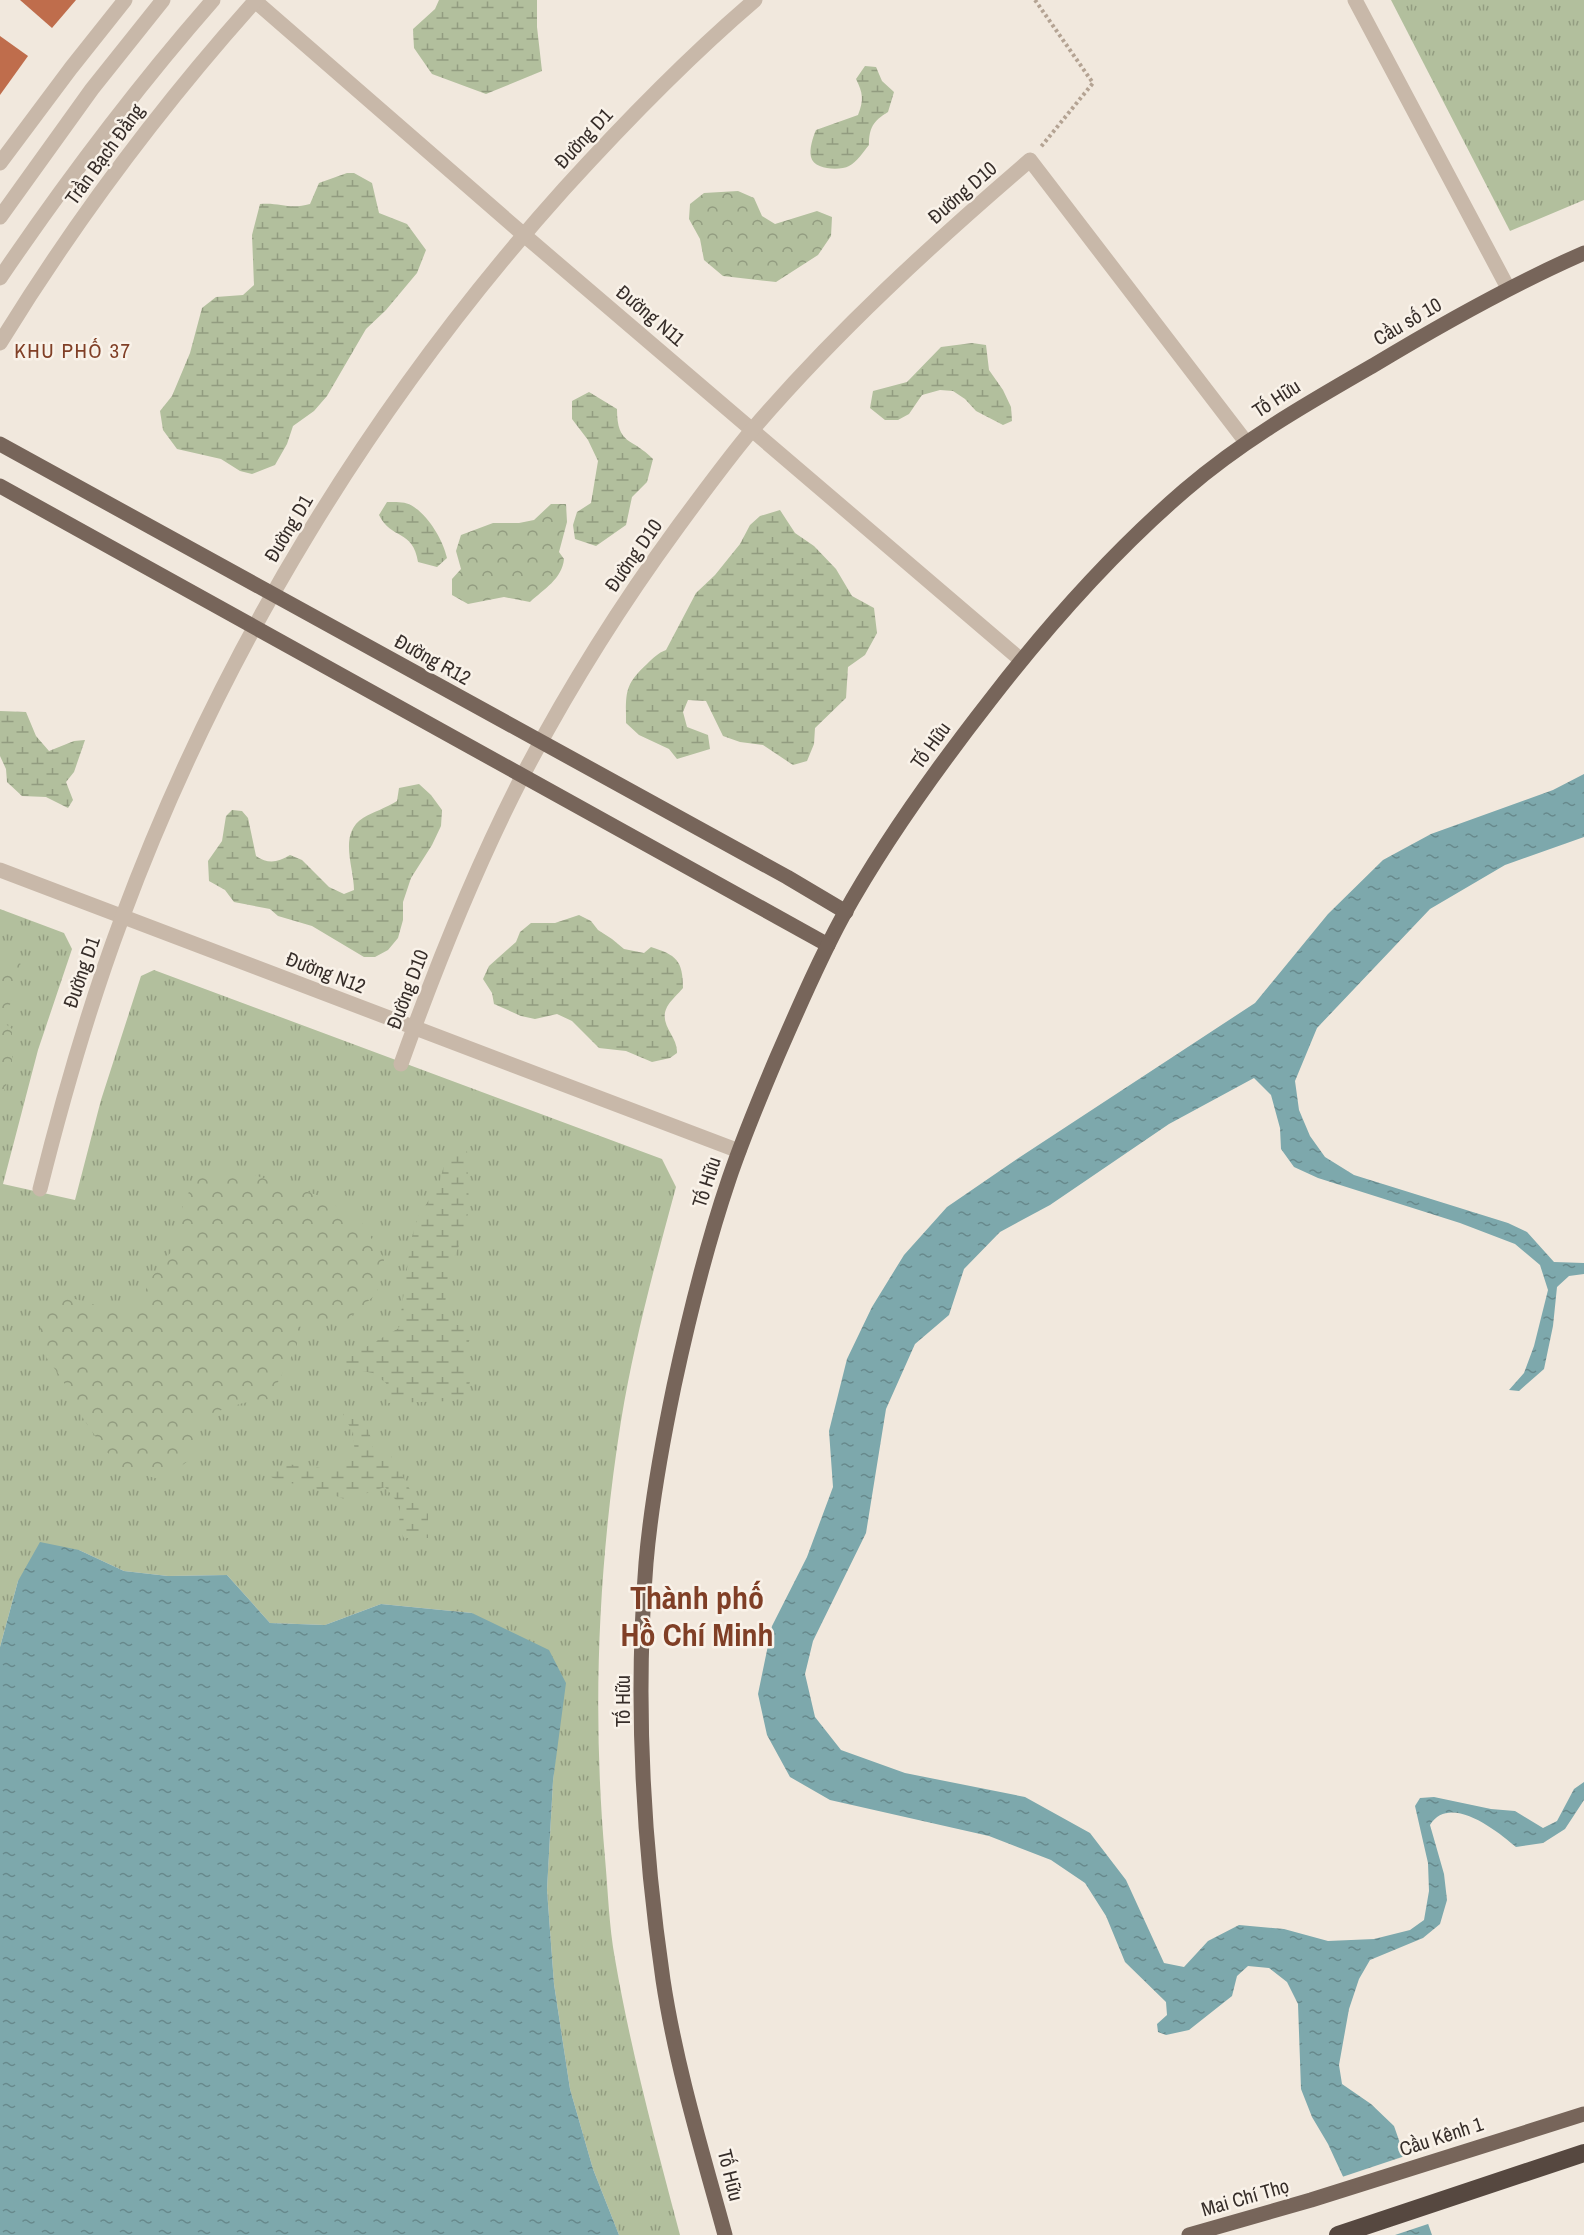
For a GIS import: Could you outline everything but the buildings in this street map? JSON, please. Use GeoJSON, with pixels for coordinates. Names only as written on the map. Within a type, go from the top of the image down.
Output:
{"type":"FeatureCollection","features":[{"type":"Feature","properties":{"kind":"highway"},"geometry":{"type":"LineString","coordinates":[[1338,2235],[1584,2153]]}},
{"type":"Feature","properties":{"kind":"main road"},"geometry":{"type":"LineString","coordinates":[[1508,288],[1584,253]]}},
{"type":"Feature","properties":{"kind":"main road","name":"Cầu số 10"},"geometry":{"type":"LineString","coordinates":[[1366,369],[1508,288]]}},
{"type":"Feature","properties":{"kind":"main road","name":"Tố Hữu"},"geometry":{"type":"LineString","coordinates":[[724,2235],[682,2068],[664,1983],[649,1861],[642,1667],[646,1569],[664,1437],[696,1290],[710,1238],[739,1151],[806,989],[846,912],[880,854],[942,762],[1021,660],[1131,538],[1188,487],[1246,442],[1313,399],[1366,369]]}},
{"type":"Feature","properties":{"kind":"main road","name":"Đường R12"},"geometry":{"type":"LineString","coordinates":[[0,444],[787,877],[846,912]]}},
{"type":"Feature","properties":{"kind":"main road"},"geometry":{"type":"LineString","coordinates":[[0,486],[828,945]]}},
{"type":"Feature","properties":{"kind":"main road","name":"Cầu Kênh 1"},"geometry":{"type":"LineString","coordinates":[[1311,2200],[1584,2114]]}},
{"type":"Feature","properties":{"kind":"main road","name":"Mai Chí Thọ"},"geometry":{"type":"LineString","coordinates":[[1189,2235],[1311,2200]]}},
{"type":"Feature","properties":{"kind":"street"},"geometry":{"type":"LineString","coordinates":[[0,164],[125,0]]}},
{"type":"Feature","properties":{"kind":"street"},"geometry":{"type":"LineString","coordinates":[[0,217],[92,89],[163,0]]}},
{"type":"Feature","properties":{"kind":"street","name":"Trần Bạch Đằng"},"geometry":{"type":"LineString","coordinates":[[0,278],[54,199],[118,113],[213,0]]}},
{"type":"Feature","properties":{"kind":"street","name":"Trần Bạch Đằng"},"geometry":{"type":"LineString","coordinates":[[0,343],[73,232],[131,152],[189,77],[255,0]]}},
{"type":"Feature","properties":{"kind":"street","name":"Đường N11"},"geometry":{"type":"LineString","coordinates":[[255,0],[524,235],[1021,660]]}},
{"type":"Feature","properties":{"kind":"street","name":"Đường D1"},"geometry":{"type":"LineString","coordinates":[[40,1189],[80,1043],[122,917],[157,830],[205,723],[273,594],[344,476],[436,342],[524,235],[622,127],[727,24],[755,0]]}},
{"type":"Feature","properties":{"kind":"street"},"geometry":{"type":"LineString","coordinates":[[1355,0],[1508,288]]}},
{"type":"Feature","properties":{"kind":"street"},"geometry":{"type":"LineString","coordinates":[[1030,160],[1246,442]]}},
{"type":"Feature","properties":{"kind":"street","name":"Đường D10"},"geometry":{"type":"LineString","coordinates":[[401,1064],[463,904],[523,776],[596,648],[649,567],[712,479],[753,429],[880,295],[958,222],[1030,160]]}},
{"type":"Feature","properties":{"kind":"street","name":"Đường N12"},"geometry":{"type":"LineString","coordinates":[[0,870],[739,1151]]}},
{"type":"Feature","properties":{"kind":"path"},"geometry":{"type":"LineString","coordinates":[[1030,160],[1093,83],[1035,0]]}},
{"type":"Feature","properties":{"kind":"green space"},"geometry":{"type":"Polygon","coordinates":[[[439,0],[537,0],[537,27],[542,71],[486,94],[432,74],[414,48],[413,29],[435,9],[439,0]]]}},
{"type":"Feature","properties":{"kind":"green space"},"geometry":{"type":"Polygon","coordinates":[[[1391,0],[1584,0],[1584,200],[1510,231],[1391,0]]]}},
{"type":"Feature","properties":{"kind":"green space"},"geometry":{"type":"Polygon","coordinates":[[[865,66],[876,67],[882,81],[894,92],[888,112],[873,126],[869,145],[852,164],[845,168],[834,169],[817,165],[811,157],[816,130],[858,115],[862,97],[856,79],[865,66]]]}},
{"type":"Feature","properties":{"kind":"green space"},"geometry":{"type":"Polygon","coordinates":[[[347,173],[354,173],[372,183],[379,213],[407,224],[426,250],[417,273],[386,310],[366,329],[327,396],[314,411],[293,426],[287,444],[275,465],[252,474],[240,471],[221,459],[177,449],[163,430],[160,411],[172,396],[190,353],[202,308],[216,297],[243,295],[254,285],[252,235],[260,204],[296,206],[310,204],[319,183],[347,173]]]}},
{"type":"Feature","properties":{"kind":"green space"},"geometry":{"type":"Polygon","coordinates":[[[738,191],[754,198],[762,216],[775,224],[817,211],[832,217],[831,236],[818,255],[776,282],[723,276],[704,260],[700,239],[689,219],[690,204],[704,193],[738,191]]]}},
{"type":"Feature","properties":{"kind":"green space"},"geometry":{"type":"Polygon","coordinates":[[[972,343],[986,345],[989,370],[1003,390],[1011,407],[1012,421],[1003,425],[976,411],[965,399],[953,391],[940,390],[922,395],[909,414],[898,420],[885,420],[870,408],[873,391],[907,382],[941,347],[972,343]]]}},
{"type":"Feature","properties":{"kind":"green space"},"geometry":{"type":"Polygon","coordinates":[[[589,392],[617,409],[623,435],[653,459],[647,482],[632,497],[626,525],[596,546],[575,539],[573,525],[577,512],[591,503],[598,461],[588,440],[572,419],[572,401],[589,392]]]}},
{"type":"Feature","properties":{"kind":"green space"},"geometry":{"type":"Polygon","coordinates":[[[387,502],[401,502],[420,511],[435,530],[447,558],[437,567],[418,562],[407,539],[389,528],[379,515],[387,502]]]}},
{"type":"Feature","properties":{"kind":"green space"},"geometry":{"type":"Polygon","coordinates":[[[551,504],[566,504],[567,522],[559,552],[564,559],[563,566],[546,588],[530,602],[504,597],[468,604],[452,595],[452,579],[461,569],[456,551],[461,535],[493,523],[519,523],[534,520],[551,504]]]}},
{"type":"Feature","properties":{"kind":"green space"},"geometry":{"type":"Polygon","coordinates":[[[780,510],[795,533],[814,546],[836,569],[852,596],[874,608],[877,633],[865,655],[848,667],[846,698],[815,728],[814,744],[807,761],[793,765],[763,745],[740,742],[723,736],[706,701],[688,700],[683,712],[687,727],[708,735],[710,749],[677,759],[669,749],[639,735],[626,723],[630,684],[639,671],[666,650],[696,593],[715,575],[740,544],[750,525],[760,516],[780,510]]]}},
{"type":"Feature","properties":{"kind":"green space"},"geometry":{"type":"Polygon","coordinates":[[[0,711],[26,712],[36,736],[49,751],[74,741],[85,740],[74,772],[66,782],[73,800],[68,808],[46,797],[22,796],[7,782],[6,769],[0,756],[0,711]]]}},
{"type":"Feature","properties":{"kind":"green space"},"geometry":{"type":"Polygon","coordinates":[[[419,784],[442,810],[441,826],[411,878],[403,902],[403,920],[398,938],[388,950],[375,957],[364,957],[312,926],[278,916],[270,909],[234,902],[225,890],[209,881],[208,861],[222,841],[226,816],[232,810],[242,811],[248,818],[256,856],[273,861],[290,855],[302,860],[329,887],[344,894],[354,890],[349,842],[355,825],[363,818],[397,801],[399,788],[419,784]]]}},
{"type":"Feature","properties":{"kind":"green space"},"geometry":{"type":"Polygon","coordinates":[[[0,909],[64,933],[72,949],[38,1050],[3,1184],[75,1200],[101,1100],[141,976],[154,970],[662,1159],[676,1187],[632,1362],[621,1421],[602,1584],[598,1694],[601,1803],[611,1934],[636,2063],[680,2235],[619,2235],[593,2169],[570,2089],[554,1984],[547,1890],[558,1733],[472,1613],[381,1604],[325,1625],[270,1623],[227,1575],[168,1576],[124,1571],[79,1550],[18,1581],[0,1647],[0,909]]]}},
{"type":"Feature","properties":{"kind":"green space"},"geometry":{"type":"Polygon","coordinates":[[[579,915],[591,921],[598,930],[624,949],[644,953],[651,947],[667,953],[676,960],[682,971],[683,988],[668,1005],[665,1013],[666,1025],[675,1041],[677,1053],[670,1058],[652,1062],[626,1051],[599,1048],[572,1021],[557,1014],[535,1019],[521,1016],[494,1004],[492,993],[483,979],[489,966],[516,942],[520,932],[531,923],[555,923],[579,915]]]}},
{"type":"Feature","properties":{"kind":"green space"},"geometry":{"type":"Polygon","coordinates":[[[0,955],[21,964],[20,984],[2,1021],[12,1029],[12,1066],[0,1104],[0,955]]]}},
{"type":"Feature","properties":{"kind":"green space"},"geometry":{"type":"Polygon","coordinates":[[[467,1150],[469,1210],[460,1243],[448,1273],[445,1305],[454,1324],[470,1328],[470,1338],[461,1367],[471,1378],[466,1396],[452,1401],[388,1403],[386,1383],[373,1373],[345,1368],[345,1359],[399,1328],[411,1240],[418,1217],[439,1184],[446,1158],[467,1150]]]}},
{"type":"Feature","properties":{"kind":"green space"},"geometry":{"type":"Polygon","coordinates":[[[205,1171],[254,1175],[320,1196],[360,1220],[384,1259],[383,1273],[376,1294],[348,1319],[298,1327],[297,1346],[269,1399],[243,1403],[197,1418],[192,1458],[162,1480],[120,1468],[70,1399],[63,1380],[35,1342],[49,1307],[65,1296],[102,1307],[142,1305],[148,1282],[181,1239],[183,1200],[205,1171]]]}},
{"type":"Feature","properties":{"kind":"green space"},"geometry":{"type":"Polygon","coordinates":[[[347,1406],[365,1424],[373,1448],[391,1456],[413,1495],[428,1510],[428,1538],[404,1538],[399,1528],[400,1505],[385,1487],[347,1500],[304,1484],[283,1483],[267,1475],[286,1464],[329,1469],[355,1455],[353,1432],[343,1415],[347,1406]]]}},
{"type":"Feature","properties":{"kind":"water"},"geometry":{"type":"Polygon","coordinates":[[[1584,774],[1584,837],[1505,865],[1430,909],[1317,1028],[1295,1081],[1299,1110],[1310,1136],[1325,1157],[1354,1175],[1508,1223],[1527,1232],[1554,1262],[1584,1263],[1584,1274],[1569,1276],[1557,1287],[1553,1326],[1544,1369],[1519,1391],[1509,1390],[1524,1373],[1534,1346],[1548,1290],[1540,1265],[1515,1244],[1460,1223],[1318,1178],[1294,1167],[1281,1149],[1280,1128],[1271,1095],[1254,1078],[1169,1124],[1050,1205],[1000,1232],[964,1269],[949,1315],[915,1344],[886,1409],[866,1533],[813,1641],[805,1674],[815,1717],[841,1750],[905,1773],[1025,1797],[1090,1833],[1126,1880],[1164,1963],[1184,1967],[1208,1941],[1239,1925],[1284,1929],[1328,1941],[1374,1939],[1410,1930],[1424,1920],[1429,1891],[1428,1863],[1415,1806],[1420,1798],[1434,1797],[1491,1809],[1515,1811],[1543,1828],[1557,1821],[1574,1789],[1584,1782],[1584,1800],[1565,1829],[1543,1843],[1516,1847],[1486,1825],[1461,1814],[1449,1813],[1439,1816],[1430,1825],[1444,1874],[1447,1900],[1440,1924],[1423,1938],[1370,1960],[1359,1979],[1349,2009],[1339,2065],[1342,2084],[1371,2104],[1394,2126],[1432,2235],[1370,2235],[1328,2144],[1312,2117],[1301,2089],[1298,2004],[1287,1982],[1269,1968],[1248,1966],[1237,1976],[1232,1996],[1189,2030],[1166,2035],[1158,2032],[1157,2024],[1167,2015],[1166,2002],[1125,1962],[1106,1916],[1085,1883],[1051,1860],[989,1836],[830,1800],[790,1777],[767,1735],[758,1694],[772,1626],[807,1557],[833,1487],[829,1431],[847,1359],[872,1307],[904,1255],[947,1207],[1255,1003],[1328,914],[1383,860],[1431,834],[1553,790],[1584,774]]]}},
{"type":"Feature","properties":{"kind":"water"},"geometry":{"type":"Polygon","coordinates":[[[40,1542],[79,1550],[124,1571],[168,1576],[227,1575],[270,1623],[325,1625],[381,1604],[472,1613],[549,1650],[566,1683],[553,1781],[547,1890],[554,1984],[570,2089],[593,2169],[619,2235],[0,2235],[0,1647],[18,1581],[40,1542]]]}},
{"type":"Feature","properties":{"kind":"pier"},"geometry":{"type":"Polygon","coordinates":[[[1408,2155],[1431,2223],[1395,2235],[1367,2235],[1339,2178],[1408,2155]]]}},
{"type":"Feature","properties":{"kind":"district","name":"KHU PHỐ 37"},"geometry":{"type":"Point","coordinates":[73,350]}},
{"type":"Feature","properties":{"kind":"district","name":"Thành phố Hồ Chí Minh"},"geometry":{"type":"Point","coordinates":[697,1616]}}]}
